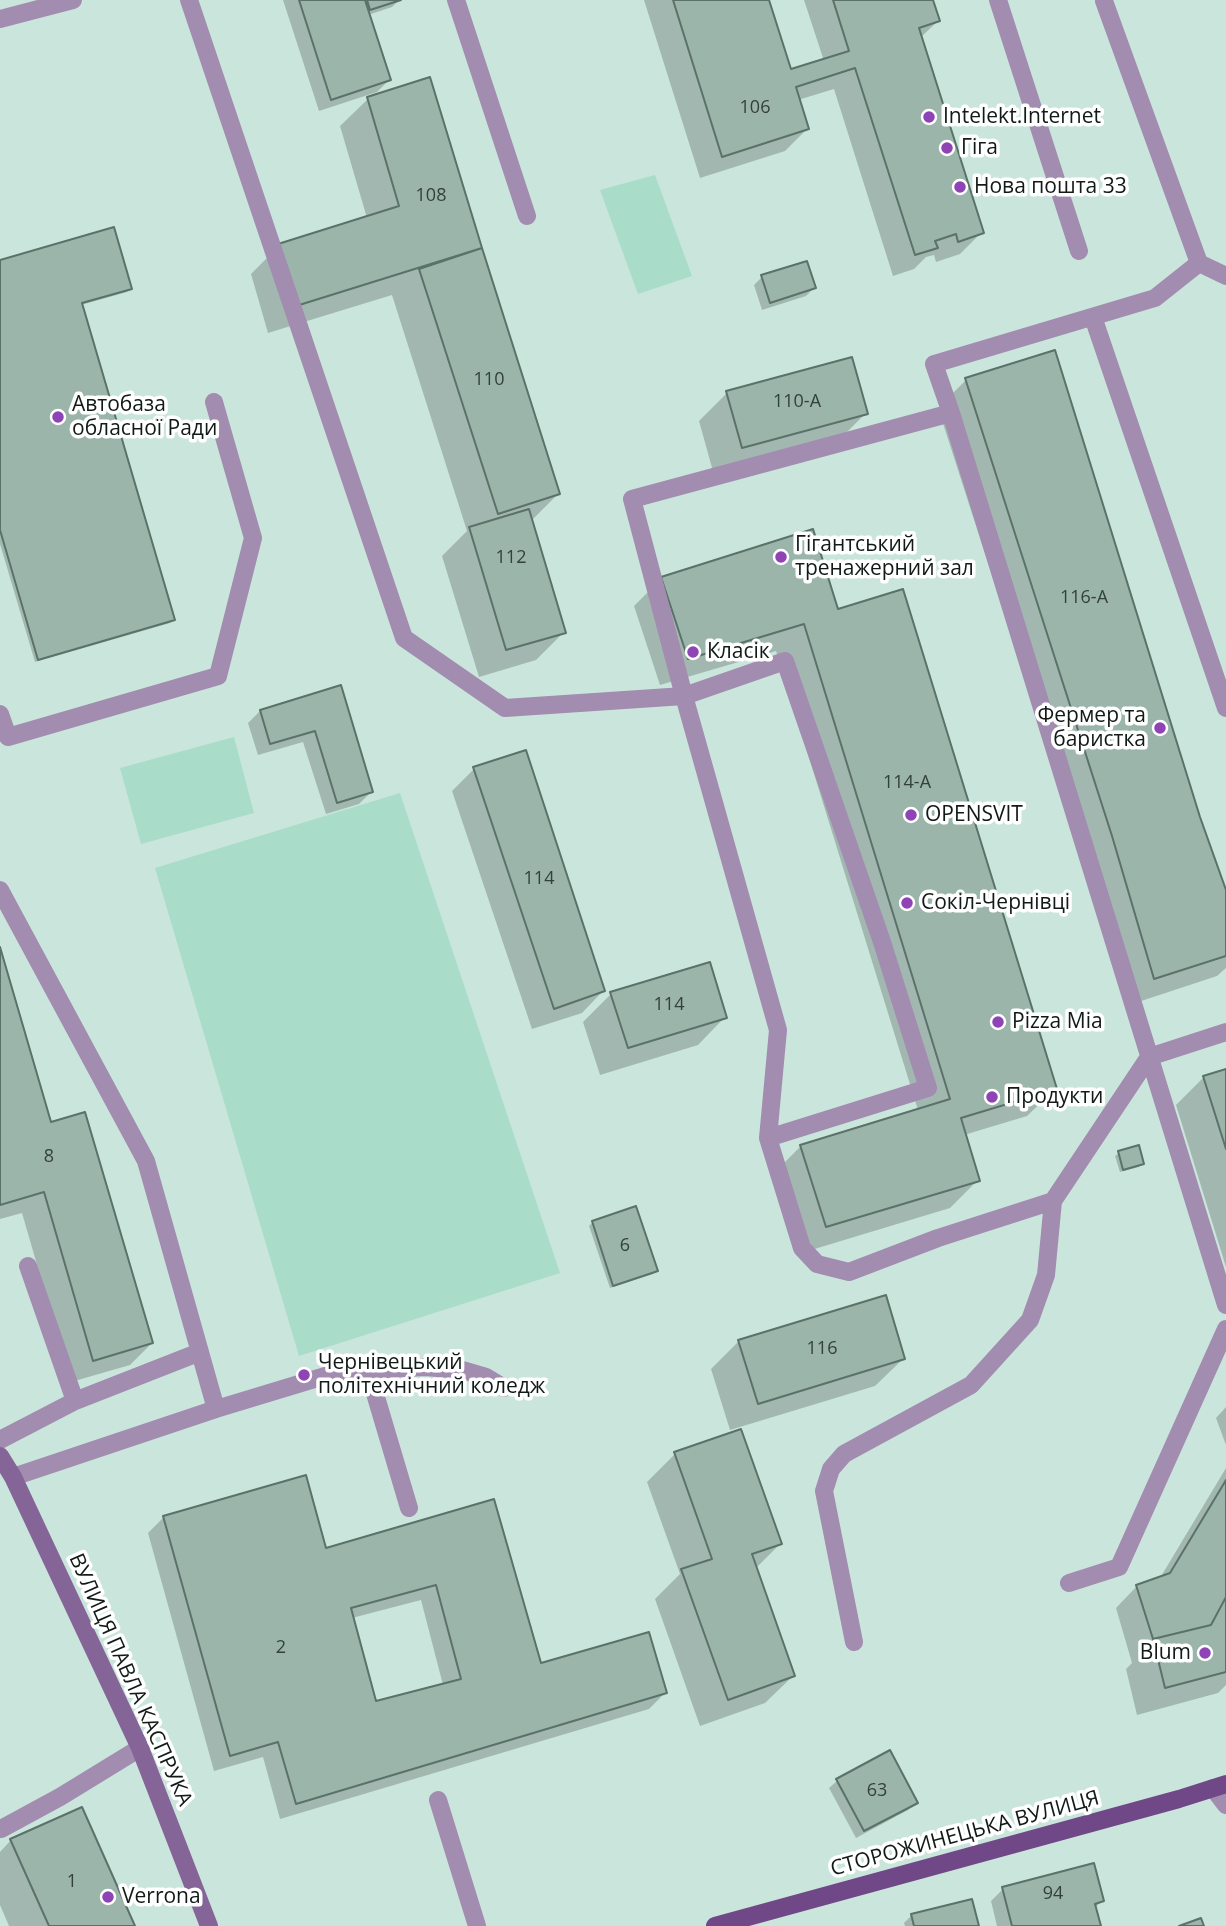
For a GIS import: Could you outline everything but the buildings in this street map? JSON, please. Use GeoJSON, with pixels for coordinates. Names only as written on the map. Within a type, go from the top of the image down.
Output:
{"type":"FeatureCollection","features":[{"type":"Feature","properties":{"kind":"main road","name":"СТОРОЖИНЕЦЬКА ВУЛИЦЯ"},"geometry":{"type":"LineString","coordinates":[[715,1926],[1219,1786]]}},
{"type":"Feature","properties":{"kind":"street"},"geometry":{"type":"LineString","coordinates":[[0,19],[73,0]]}},
{"type":"Feature","properties":{"kind":"street"},"geometry":{"type":"LineString","coordinates":[[189,0],[404,638],[505,708],[684,696],[785,661],[882,942],[928,1088],[768,1138]]}},
{"type":"Feature","properties":{"kind":"street"},"geometry":{"type":"LineString","coordinates":[[456,0],[527,216]]}},
{"type":"Feature","properties":{"kind":"street"},"geometry":{"type":"LineString","coordinates":[[998,0],[1079,250]]}},
{"type":"Feature","properties":{"kind":"street"},"geometry":{"type":"LineString","coordinates":[[1104,1],[1199,263],[1226,276]]}},
{"type":"Feature","properties":{"kind":"street"},"geometry":{"type":"LineString","coordinates":[[1199,263],[1155,298],[934,365],[1226,1305]]}},
{"type":"Feature","properties":{"kind":"street"},"geometry":{"type":"LineString","coordinates":[[1093,317],[1226,708]]}},
{"type":"Feature","properties":{"kind":"street"},"geometry":{"type":"LineString","coordinates":[[0,714],[8,737],[218,676],[253,538],[214,402]]}},
{"type":"Feature","properties":{"kind":"street"},"geometry":{"type":"LineString","coordinates":[[951,413],[632,499],[778,1030],[768,1138],[802,1248],[817,1264],[849,1272],[938,1238],[1053,1201]]}},
{"type":"Feature","properties":{"kind":"street"},"geometry":{"type":"LineString","coordinates":[[0,890],[146,1161],[216,1409]]}},
{"type":"Feature","properties":{"kind":"street"},"geometry":{"type":"LineString","coordinates":[[854,1642],[824,1491],[831,1469],[844,1454],[971,1385],[1030,1320],[1046,1275],[1053,1201],[1149,1057],[1226,1032]]}},
{"type":"Feature","properties":{"kind":"street"},"geometry":{"type":"LineString","coordinates":[[27,1266],[75,1401]]}},
{"type":"Feature","properties":{"kind":"street"},"geometry":{"type":"LineString","coordinates":[[1069,1583],[1119,1567],[1226,1329]]}},
{"type":"Feature","properties":{"kind":"street"},"geometry":{"type":"LineString","coordinates":[[0,1440],[75,1401],[200,1352]]}},
{"type":"Feature","properties":{"kind":"street"},"geometry":{"type":"LineString","coordinates":[[13,1477],[216,1409],[338,1372],[425,1367],[462,1370],[486,1377],[504,1388]]}},
{"type":"Feature","properties":{"kind":"street"},"geometry":{"type":"LineString","coordinates":[[368,1370],[409,1508]]}},
{"type":"Feature","properties":{"kind":"street","name":"ВУЛИЦЯ ПАВЛА КАСПРУКА"},"geometry":{"type":"LineString","coordinates":[[0,1456],[13,1477],[140,1748],[209,1926]]}},
{"type":"Feature","properties":{"kind":"street"},"geometry":{"type":"LineString","coordinates":[[1,1829],[61,1797],[140,1748]]}},
{"type":"Feature","properties":{"kind":"street"},"geometry":{"type":"LineString","coordinates":[[1219,1786],[1226,1805]]}},
{"type":"Feature","properties":{"kind":"street"},"geometry":{"type":"LineString","coordinates":[[438,1800],[477,1926]]}},
{"type":"Feature","properties":{"kind":"green space"},"geometry":{"type":"Polygon","coordinates":[[[655,175],[692,276],[638,294],[600,190],[655,175]]]}},
{"type":"Feature","properties":{"kind":"green space"},"geometry":{"type":"Polygon","coordinates":[[[234,737],[254,813],[141,844],[120,768],[234,737]]]}},
{"type":"Feature","properties":{"kind":"green space"},"geometry":{"type":"Polygon","coordinates":[[[400,793],[560,1273],[299,1356],[155,868],[400,793]]]}},
{"type":"Feature","properties":{"kind":"place","name":"Intelekt.Internet"},"geometry":{"type":"Point","coordinates":[929,117]}},
{"type":"Feature","properties":{"kind":"place","name":"Гіга"},"geometry":{"type":"Point","coordinates":[947,148]}},
{"type":"Feature","properties":{"kind":"place","name":"Нова пошта 33"},"geometry":{"type":"Point","coordinates":[960,187]}},
{"type":"Feature","properties":{"kind":"place","name":"Автобаза обласної Ради"},"geometry":{"type":"Point","coordinates":[58,417]}},
{"type":"Feature","properties":{"kind":"place","name":"Гігантський тренажерний зал"},"geometry":{"type":"Point","coordinates":[781,557]}},
{"type":"Feature","properties":{"kind":"place","name":"Класік"},"geometry":{"type":"Point","coordinates":[693,652]}},
{"type":"Feature","properties":{"kind":"place","name":"Фермер та баристка"},"geometry":{"type":"Point","coordinates":[1160,728]}},
{"type":"Feature","properties":{"kind":"place","name":"OPENSVIT"},"geometry":{"type":"Point","coordinates":[911,815]}},
{"type":"Feature","properties":{"kind":"place","name":"Сокіл-Чернівці"},"geometry":{"type":"Point","coordinates":[907,903]}},
{"type":"Feature","properties":{"kind":"place","name":"Pizza Mia"},"geometry":{"type":"Point","coordinates":[998,1022]}},
{"type":"Feature","properties":{"kind":"place","name":"Продукти"},"geometry":{"type":"Point","coordinates":[992,1097]}},
{"type":"Feature","properties":{"kind":"place","name":"Чернівецький політехнічний коледж"},"geometry":{"type":"Point","coordinates":[304,1375]}},
{"type":"Feature","properties":{"kind":"place","name":"Blum"},"geometry":{"type":"Point","coordinates":[1205,1653]}},
{"type":"Feature","properties":{"kind":"place","name":"Verrona"},"geometry":{"type":"Point","coordinates":[108,1897]}}]}
